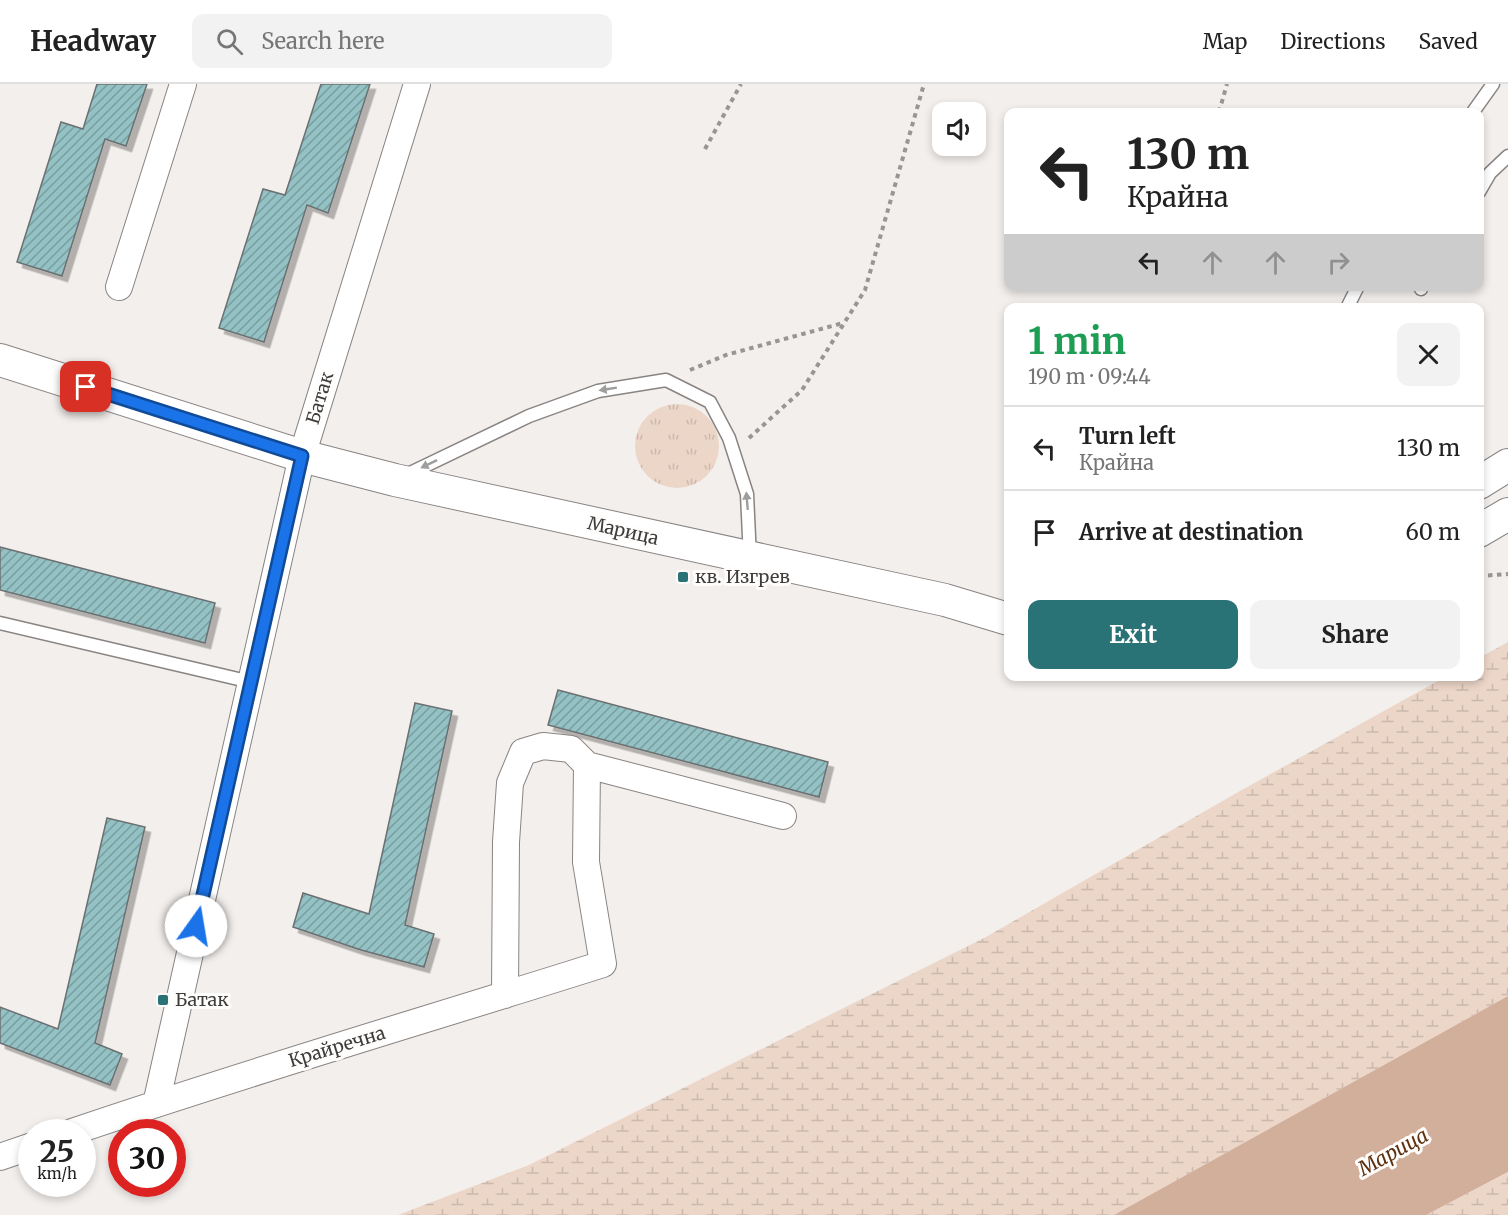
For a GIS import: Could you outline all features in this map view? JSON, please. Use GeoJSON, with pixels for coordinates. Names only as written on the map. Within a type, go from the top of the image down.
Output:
{"type":"FeatureCollection","features":[{"type":"Feature","properties":{"kind":"street"},"geometry":{"type":"LineString","coordinates":[[119,287],[183,84]]}},
{"type":"Feature","properties":{"kind":"street","name":"Батак"},"geometry":{"type":"LineString","coordinates":[[156,1104],[302,456],[417,84]]}},
{"type":"Feature","properties":{"kind":"street","name":"Марица"},"geometry":{"type":"LineString","coordinates":[[0,360],[302,456],[395,480],[945,600],[1004,618]]}},
{"type":"Feature","properties":{"kind":"street"},"geometry":{"type":"LineString","coordinates":[[1484,480],[1508,465]]}},
{"type":"Feature","properties":{"kind":"street"},"geometry":{"type":"LineString","coordinates":[[1484,528],[1508,514]]}},
{"type":"Feature","properties":{"kind":"street","name":"Марица"},"geometry":{"type":"LineString","coordinates":[[945,600],[1004,599]]}},
{"type":"Feature","properties":{"kind":"street"},"geometry":{"type":"LineString","coordinates":[[506,995],[506,843],[510,783],[523,752],[543,746],[571,749],[587,765],[783,816]]}},
{"type":"Feature","properties":{"kind":"street","name":"Крайречна"},"geometry":{"type":"LineString","coordinates":[[96,1124],[603,964],[586,862],[587,765]]}},
{"type":"Feature","properties":{"kind":"street"},"geometry":{"type":"LineString","coordinates":[[0,1157],[18,1151]]}},
{"type":"Feature","properties":{"kind":"lane"},"geometry":{"type":"LineString","coordinates":[[1476,108],[1493,84]]}},
{"type":"Feature","properties":{"kind":"lane"},"geometry":{"type":"LineString","coordinates":[[1484,183],[1490,173],[1508,156]]}},
{"type":"Feature","properties":{"kind":"lane"},"geometry":{"type":"LineString","coordinates":[[395,480],[529,416],[598,391],[666,380],[710,402],[729,438],[747,494],[750,559]]}},
{"type":"Feature","properties":{"kind":"lane"},"geometry":{"type":"LineString","coordinates":[[0,623],[251,682]]}},
{"type":"Feature","properties":{"kind":"path"},"geometry":{"type":"LineString","coordinates":[[705,149],[741,84]]}},
{"type":"Feature","properties":{"kind":"path"},"geometry":{"type":"LineString","coordinates":[[734,451],[802,390],[864,290],[924,84]]}},
{"type":"Feature","properties":{"kind":"path"},"geometry":{"type":"LineString","coordinates":[[1220,108],[1227,84]]}},
{"type":"Feature","properties":{"kind":"path"},"geometry":{"type":"LineString","coordinates":[[666,380],[726,355],[844,323]]}},
{"type":"Feature","properties":{"kind":"path"},"geometry":{"type":"LineString","coordinates":[[1484,576],[1508,574]]}},
{"type":"Feature","properties":{"kind":"green space"},"geometry":{"type":"Polygon","coordinates":[[[677,404],[693,407],[707,416],[716,430],[719,446],[716,462],[707,476],[693,485],[677,488],[661,485],[647,476],[638,462],[635,446],[638,430],[647,416],[661,407],[677,404]]]}},
{"type":"Feature","properties":{"kind":"green space"},"geometry":{"type":"Polygon","coordinates":[[[1508,642],[1508,996],[1114,1215],[398,1215],[529,1165],[986,937],[1240,791],[1438,681],[1484,681],[1484,655],[1508,642]]]}},
{"type":"Feature","properties":{"kind":"green space"},"geometry":{"type":"Polygon","coordinates":[[[1508,1172],[1508,1215],[1426,1215],[1505,1174],[1508,1172]]]}},
{"type":"Feature","properties":{"kind":"water"},"geometry":{"type":"Polygon","coordinates":[[[1508,996],[1508,1172],[1426,1215],[1114,1215],[1508,996]]]}},
{"type":"Feature","properties":{"kind":"building"},"geometry":{"type":"Polygon","coordinates":[[[97,84],[147,84],[126,146],[105,139],[62,276],[17,262],[61,122],[83,129],[97,84]]]}},
{"type":"Feature","properties":{"kind":"building"},"geometry":{"type":"Polygon","coordinates":[[[321,84],[370,84],[328,213],[307,205],[264,342],[219,328],[263,189],[285,195],[321,84]]]}},
{"type":"Feature","properties":{"kind":"building"},"geometry":{"type":"Polygon","coordinates":[[[0,547],[215,603],[205,643],[0,590],[0,547]]]}},
{"type":"Feature","properties":{"kind":"building"},"geometry":{"type":"Polygon","coordinates":[[[558,690],[828,762],[819,797],[548,725],[558,690]]]}},
{"type":"Feature","properties":{"kind":"building"},"geometry":{"type":"Polygon","coordinates":[[[415,703],[452,711],[405,925],[434,934],[424,967],[361,950],[293,927],[303,893],[369,914],[415,703]]]}},
{"type":"Feature","properties":{"kind":"building"},"geometry":{"type":"Polygon","coordinates":[[[107,818],[145,827],[95,1043],[122,1054],[110,1085],[0,1043],[0,1007],[58,1029],[107,818]]]}},
{"type":"Feature","properties":{"kind":"place","name":"кв. Изгрев"},"geometry":{"type":"Point","coordinates":[683,577]}},
{"type":"Feature","properties":{"kind":"place","name":"Батак"},"geometry":{"type":"Point","coordinates":[163,1000]}},
{"type":"Feature","properties":{"kind":"route"},"geometry":{"type":"LineString","coordinates":[[86,387],[302,456],[196,926]]}}]}
